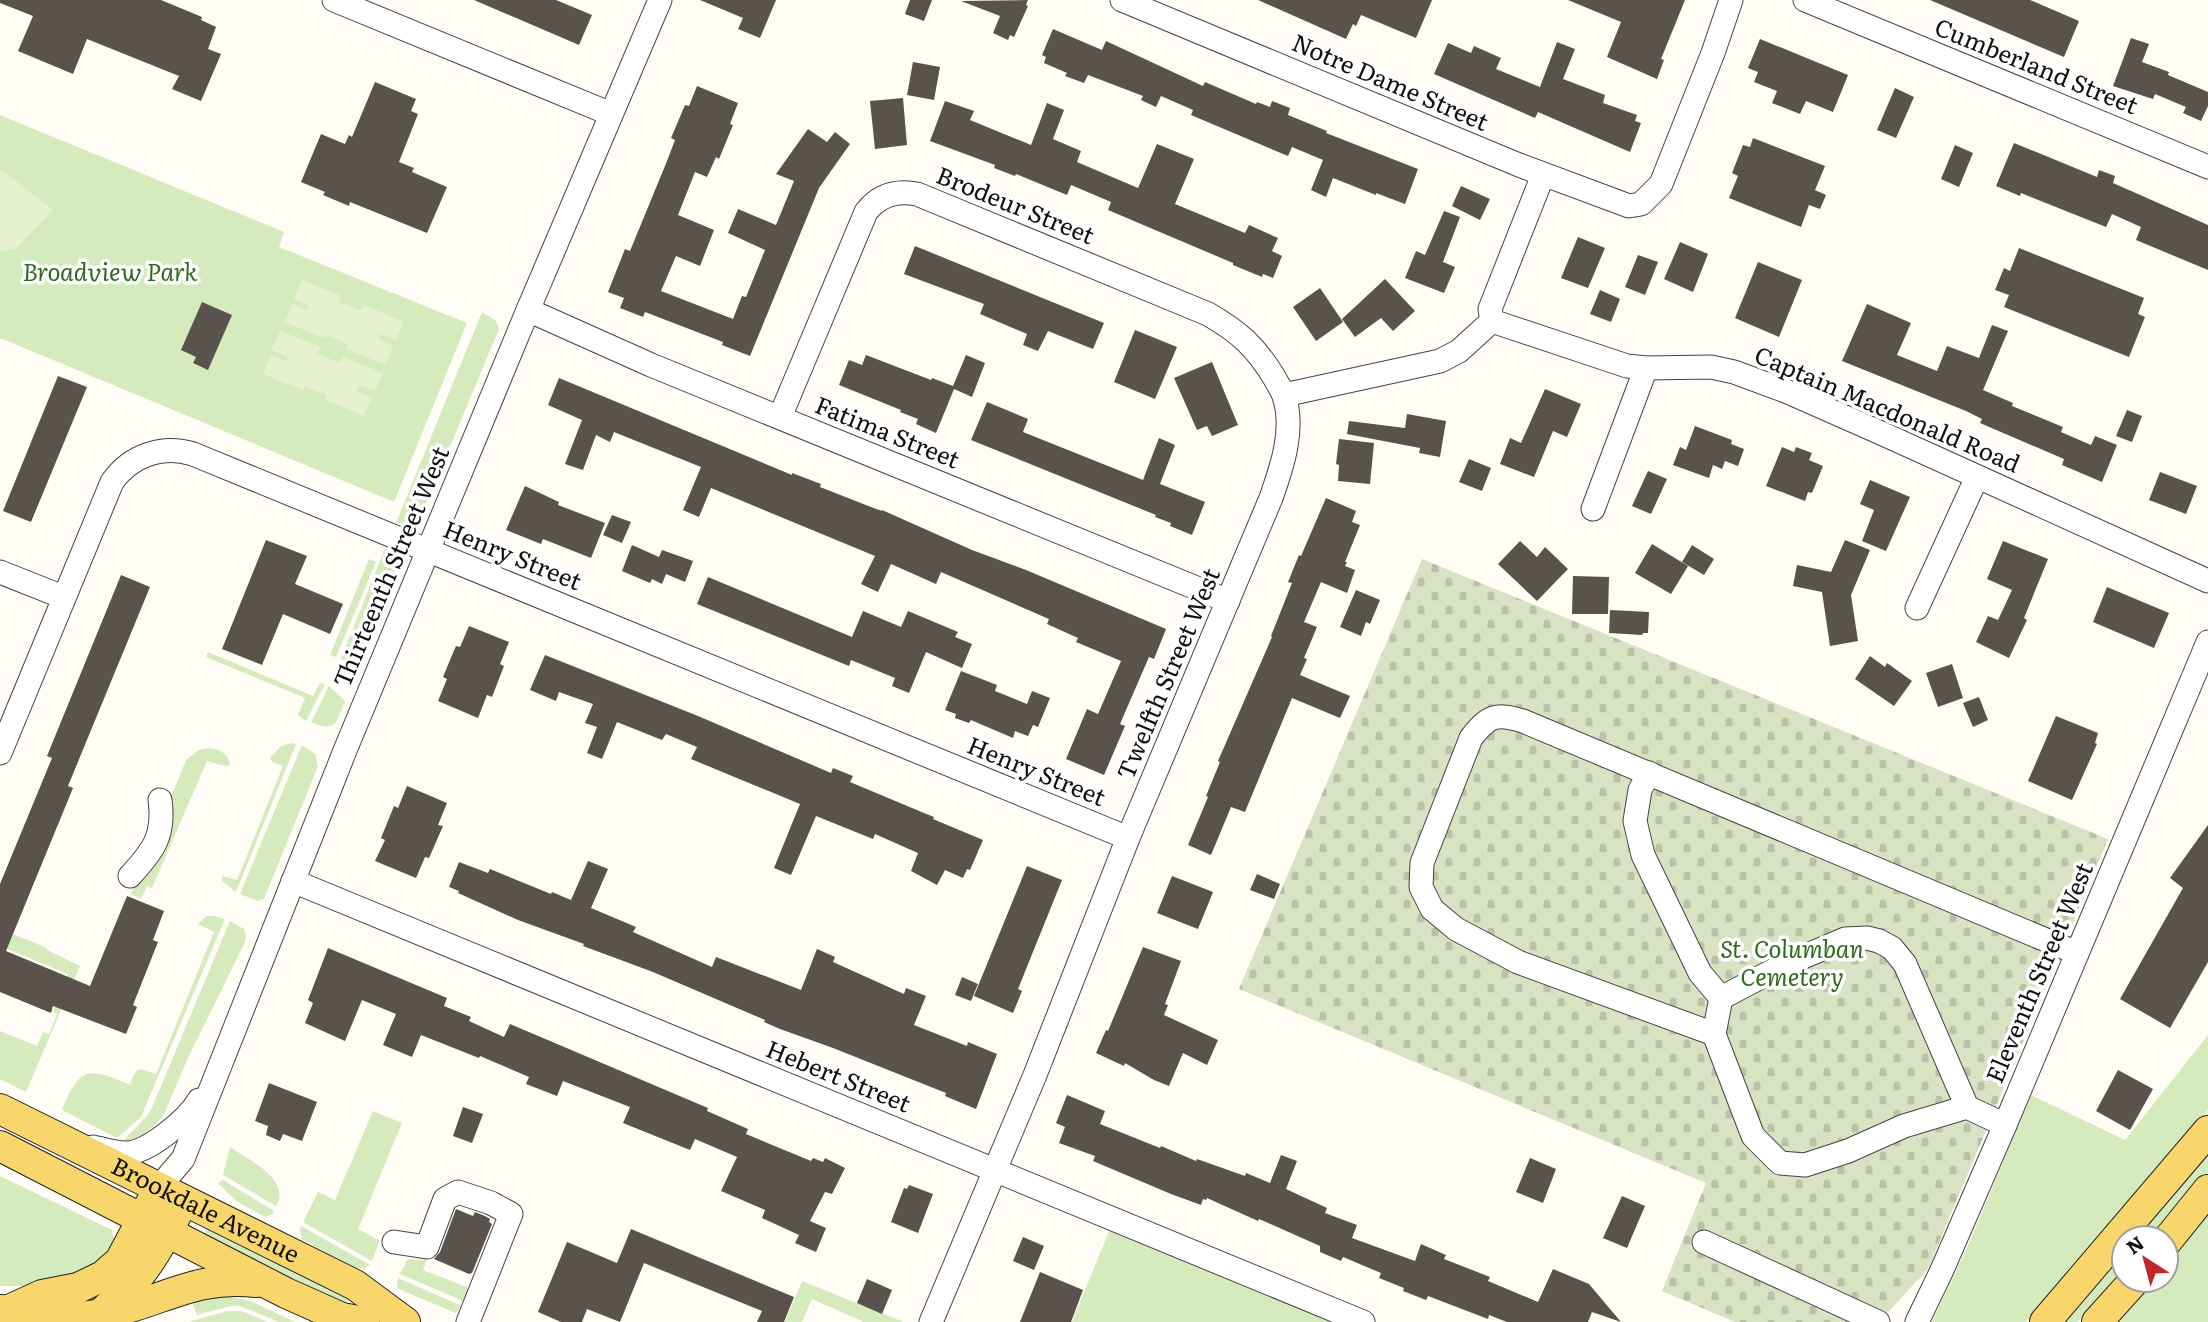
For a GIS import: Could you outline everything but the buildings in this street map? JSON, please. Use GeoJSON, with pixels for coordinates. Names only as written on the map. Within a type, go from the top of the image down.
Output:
{"type":"FeatureCollection","features":[{"type":"Feature","properties":{"kind":"main road","name":"Brookdale Avenue"},"geometry":{"type":"LineString","coordinates":[[0,1109],[355,1285],[405,1322]]}},
{"type":"Feature","properties":{"kind":"main road"},"geometry":{"type":"LineString","coordinates":[[2045,1322],[2208,1131]]}},
{"type":"Feature","properties":{"kind":"main road","name":"Brookdale Avenue"},"geometry":{"type":"LineString","coordinates":[[0,1146],[270,1285],[342,1318],[364,1322]]}},
{"type":"Feature","properties":{"kind":"main road"},"geometry":{"type":"LineString","coordinates":[[2180,1225],[2208,1190]]}},
{"type":"Feature","properties":{"kind":"main road"},"geometry":{"type":"LineString","coordinates":[[101,1315],[136,1279],[155,1225],[171,1193]]}},
{"type":"Feature","properties":{"kind":"main road"},"geometry":{"type":"LineString","coordinates":[[5,1310],[42,1295],[78,1288],[103,1276],[155,1225]]}},
{"type":"Feature","properties":{"kind":"main road"},"geometry":{"type":"LineString","coordinates":[[5,1310],[43,1316],[101,1315],[129,1308],[188,1286],[210,1282],[233,1280],[270,1285]]}},
{"type":"Feature","properties":{"kind":"main road"},"geometry":{"type":"LineString","coordinates":[[2097,1322],[2122,1294]]}},
{"type":"Feature","properties":{"kind":"street"},"geometry":{"type":"LineString","coordinates":[[334,0],[611,114]]}},
{"type":"Feature","properties":{"kind":"street","name":"Thirteenth Street West"},"geometry":{"type":"LineString","coordinates":[[171,1193],[185,1168],[183,1159],[345,748],[660,0]]}},
{"type":"Feature","properties":{"kind":"street","name":"Notre Dame Street"},"geometry":{"type":"LineString","coordinates":[[1122,0],[1543,175],[1629,206],[1641,204],[1661,184],[1731,0]]}},
{"type":"Feature","properties":{"kind":"street","name":"Cumberland Street"},"geometry":{"type":"LineString","coordinates":[[1805,0],[2208,167]]}},
{"type":"Feature","properties":{"kind":"street"},"geometry":{"type":"LineString","coordinates":[[1284,395],[1440,360],[1459,351],[1492,321],[1490,309],[1543,175]]}},
{"type":"Feature","properties":{"kind":"street","name":"Brodeur Street"},"geometry":{"type":"LineString","coordinates":[[780,417],[866,212],[881,199],[906,191],[1208,314],[1249,342],[1262,357],[1284,395]]}},
{"type":"Feature","properties":{"kind":"street","name":"Fatima Street"},"geometry":{"type":"LineString","coordinates":[[528,310],[651,365],[1228,601]]}},
{"type":"Feature","properties":{"kind":"street","name":"Captain Macdonald Road"},"geometry":{"type":"LineString","coordinates":[[1492,321],[1627,366],[1711,367],[1734,372],[1788,392],[2208,581]]}},
{"type":"Feature","properties":{"kind":"street"},"geometry":{"type":"LineString","coordinates":[[1592,509],[1646,368]]}},
{"type":"Feature","properties":{"kind":"street","name":"Twelfth Street West"},"geometry":{"type":"LineString","coordinates":[[931,1322],[1281,470],[1287,425],[1284,395]]}},
{"type":"Feature","properties":{"kind":"street","name":"Henry Street"},"geometry":{"type":"LineString","coordinates":[[0,753],[111,482],[137,458],[163,450],[193,454],[1128,838]]}},
{"type":"Feature","properties":{"kind":"street"},"geometry":{"type":"LineString","coordinates":[[1917,608],[1977,477]]}},
{"type":"Feature","properties":{"kind":"street"},"geometry":{"type":"LineString","coordinates":[[0,572],[63,597]]}},
{"type":"Feature","properties":{"kind":"street","name":"Eleventh Street West"},"geometry":{"type":"LineString","coordinates":[[1917,1322],[2005,1125],[2208,642]]}},
{"type":"Feature","properties":{"kind":"street"},"geometry":{"type":"LineString","coordinates":[[1714,1034],[1518,962],[1456,929],[1432,909],[1421,887],[1422,863],[1471,738],[1484,721],[1502,715],[1524,721],[2077,953]]}},
{"type":"Feature","properties":{"kind":"street"},"geometry":{"type":"LineString","coordinates":[[1649,773],[1640,790],[1635,821],[1643,855],[1700,973],[1721,998]]}},
{"type":"Feature","properties":{"kind":"street"},"geometry":{"type":"LineString","coordinates":[[130,876],[151,854],[163,821],[160,800]]}},
{"type":"Feature","properties":{"kind":"street","name":"Hebert Street"},"geometry":{"type":"LineString","coordinates":[[293,881],[1363,1322]]}},
{"type":"Feature","properties":{"kind":"street"},"geometry":{"type":"LineString","coordinates":[[1721,998],[1780,967],[1845,939],[1879,940],[1892,948],[1905,964],[1967,1107],[2005,1125]]}},
{"type":"Feature","properties":{"kind":"street"},"geometry":{"type":"LineString","coordinates":[[1721,998],[1714,1034],[1754,1136],[1780,1163],[1805,1165],[1848,1151],[1903,1126],[1967,1107]]}},
{"type":"Feature","properties":{"kind":"street"},"geometry":{"type":"LineString","coordinates":[[67,1141],[127,1154],[147,1146],[164,1137],[192,1112],[221,1062]]}},
{"type":"Feature","properties":{"kind":"street"},"geometry":{"type":"LineString","coordinates":[[394,1242],[427,1247],[445,1199],[458,1192],[491,1203],[511,1214],[468,1322]]}},
{"type":"Feature","properties":{"kind":"street"},"geometry":{"type":"LineString","coordinates":[[1704,1242],[1878,1322]]}},
{"type":"Feature","properties":{"kind":"green space","name":"Broadview Park"},"geometry":{"type":"Polygon","coordinates":[[[0,115],[284,232],[279,247],[467,323],[394,502],[0,338],[0,115]]]}},
{"type":"Feature","properties":{"kind":"green space"},"geometry":{"type":"Polygon","coordinates":[[[0,169],[53,210],[17,248],[0,252],[0,169]]]}},
{"type":"Feature","properties":{"kind":"green space"},"geometry":{"type":"Polygon","coordinates":[[[302,280],[341,296],[339,302],[361,311],[364,305],[404,322],[396,340],[380,334],[378,339],[393,346],[386,365],[346,349],[348,344],[326,335],[324,338],[285,322],[292,304],[307,310],[310,306],[294,299],[302,280]]]}},
{"type":"Feature","properties":{"kind":"green space"},"geometry":{"type":"Polygon","coordinates":[[[482,312],[496,321],[499,329],[421,516],[412,524],[396,523],[482,312]]]}},
{"type":"Feature","properties":{"kind":"green space"},"geometry":{"type":"Polygon","coordinates":[[[280,331],[320,347],[317,354],[340,363],[343,357],[383,373],[375,391],[359,385],[357,391],[372,398],[364,416],[325,400],[326,395],[305,386],[303,390],[263,374],[271,355],[286,361],[288,357],[272,350],[280,331]]]}},
{"type":"Feature","properties":{"kind":"green space"},"geometry":{"type":"Polygon","coordinates":[[[385,548],[396,560],[396,576],[360,665],[349,663],[341,659],[385,548]]]}},
{"type":"Feature","properties":{"kind":"green space"},"geometry":{"type":"Polygon","coordinates":[[[369,559],[376,562],[336,657],[330,655],[369,559]]]}},
{"type":"Feature","properties":{"kind":"green space","name":"St. Columban Cemetery"},"geometry":{"type":"Polygon","coordinates":[[[1422,559],[2108,839],[1928,1269],[1879,1322],[1735,1322],[1662,1291],[1706,1183],[1239,989],[1422,559]]]}},
{"type":"Feature","properties":{"kind":"green space"},"geometry":{"type":"Polygon","coordinates":[[[208,652],[313,696],[320,683],[325,684],[306,721],[298,715],[305,698],[206,657],[208,652]]]}},
{"type":"Feature","properties":{"kind":"green space"},"geometry":{"type":"Polygon","coordinates":[[[329,686],[345,701],[337,720],[326,727],[311,722],[329,686]]]}},
{"type":"Feature","properties":{"kind":"green space"},"geometry":{"type":"Polygon","coordinates":[[[296,744],[236,892],[222,881],[222,876],[237,880],[283,766],[272,762],[270,758],[281,746],[296,744]]]}},
{"type":"Feature","properties":{"kind":"green space"},"geometry":{"type":"Polygon","coordinates":[[[302,745],[315,754],[318,766],[264,899],[258,901],[240,894],[302,745]]]}},
{"type":"Feature","properties":{"kind":"green space"},"geometry":{"type":"Polygon","coordinates":[[[208,748],[223,752],[230,765],[207,761],[152,888],[147,886],[141,899],[131,894],[186,760],[199,750],[208,748]]]}},
{"type":"Feature","properties":{"kind":"green space"},"geometry":{"type":"Polygon","coordinates":[[[206,916],[225,919],[141,1117],[117,1138],[62,1110],[74,1085],[87,1074],[104,1075],[130,1085],[138,1070],[156,1074],[214,932],[198,924],[206,916]]]}},
{"type":"Feature","properties":{"kind":"green space"},"geometry":{"type":"Polygon","coordinates":[[[230,921],[244,929],[245,942],[188,1058],[164,1114],[140,1137],[123,1142],[151,1110],[230,921]]]}},
{"type":"Feature","properties":{"kind":"green space"},"geometry":{"type":"Polygon","coordinates":[[[0,934],[13,934],[80,966],[26,1092],[0,1079],[0,1031],[37,1046],[43,1032],[49,1034],[57,1014],[53,1012],[68,974],[0,946],[0,934]]]}},
{"type":"Feature","properties":{"kind":"green space"},"geometry":{"type":"Polygon","coordinates":[[[2208,1035],[2208,1110],[2155,1176],[2026,1322],[1932,1322],[1970,1241],[2031,1095],[2125,1140],[2208,1035]]]}},
{"type":"Feature","properties":{"kind":"green space"},"geometry":{"type":"Polygon","coordinates":[[[373,1111],[402,1123],[358,1229],[380,1241],[372,1261],[303,1222],[318,1192],[335,1200],[373,1111]]]}},
{"type":"Feature","properties":{"kind":"green space"},"geometry":{"type":"Polygon","coordinates":[[[230,1147],[273,1179],[279,1197],[276,1206],[223,1175],[230,1147]]]}},
{"type":"Feature","properties":{"kind":"green space"},"geometry":{"type":"Polygon","coordinates":[[[2208,1150],[2208,1173],[2165,1224],[2146,1224],[2208,1150]]]}},
{"type":"Feature","properties":{"kind":"green space"},"geometry":{"type":"Polygon","coordinates":[[[0,1176],[112,1230],[114,1241],[110,1254],[98,1266],[39,1286],[0,1286],[0,1176]]]}},
{"type":"Feature","properties":{"kind":"green space"},"geometry":{"type":"Polygon","coordinates":[[[223,1180],[274,1211],[265,1217],[236,1201],[218,1183],[223,1180]]]}},
{"type":"Feature","properties":{"kind":"green space"},"geometry":{"type":"Polygon","coordinates":[[[2208,1213],[2208,1322],[2112,1322],[2137,1294],[2180,1294],[2180,1245],[2208,1213]]]}},
{"type":"Feature","properties":{"kind":"green space"},"geometry":{"type":"Polygon","coordinates":[[[209,1225],[350,1296],[346,1305],[218,1245],[204,1233],[209,1225]]]}},
{"type":"Feature","properties":{"kind":"green space"},"geometry":{"type":"Polygon","coordinates":[[[301,1226],[370,1265],[364,1269],[352,1268],[302,1239],[301,1226]]]}},
{"type":"Feature","properties":{"kind":"green space"},"geometry":{"type":"Polygon","coordinates":[[[1110,1229],[1335,1322],[1072,1322],[1110,1229]]]}},
{"type":"Feature","properties":{"kind":"green space"},"geometry":{"type":"Polygon","coordinates":[[[428,1257],[423,1270],[469,1288],[463,1301],[400,1274],[408,1259],[422,1260],[428,1257]]]}},
{"type":"Feature","properties":{"kind":"green space"},"geometry":{"type":"Polygon","coordinates":[[[2110,1265],[2110,1287],[2078,1322],[2061,1322],[2110,1265]]]}},
{"type":"Feature","properties":{"kind":"green space"},"geometry":{"type":"Polygon","coordinates":[[[398,1278],[462,1306],[455,1313],[397,1288],[398,1278]]]}},
{"type":"Feature","properties":{"kind":"green space"},"geometry":{"type":"Polygon","coordinates":[[[802,1281],[904,1322],[864,1322],[812,1299],[802,1322],[785,1322],[802,1281]]]}},
{"type":"Feature","properties":{"kind":"green space"},"geometry":{"type":"Polygon","coordinates":[[[225,1296],[250,1301],[295,1322],[279,1322],[240,1306],[197,1315],[190,1297],[225,1296]]]}},
{"type":"Feature","properties":{"kind":"green space"},"geometry":{"type":"Polygon","coordinates":[[[227,1311],[241,1311],[268,1322],[188,1322],[227,1311]]]}}]}
